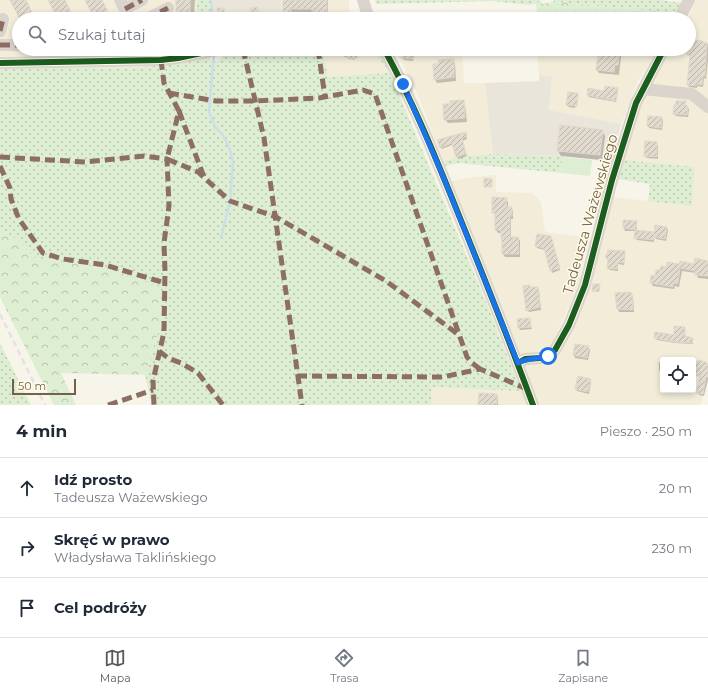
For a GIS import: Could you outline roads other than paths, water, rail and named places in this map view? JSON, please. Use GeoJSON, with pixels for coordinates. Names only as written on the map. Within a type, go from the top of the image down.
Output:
{"type":"FeatureCollection","features":[{"type":"Feature","properties":{"kind":"street"},"geometry":{"type":"LineString","coordinates":[[125,9],[142,0]]}},
{"type":"Feature","properties":{"kind":"street"},"geometry":{"type":"LineString","coordinates":[[364,0],[367,12]]}},
{"type":"Feature","properties":{"kind":"street"},"geometry":{"type":"LineString","coordinates":[[683,12],[689,0]]}},
{"type":"Feature","properties":{"kind":"street"},"geometry":{"type":"LineString","coordinates":[[160,12],[168,8]]}},
{"type":"Feature","properties":{"kind":"street"},"geometry":{"type":"LineString","coordinates":[[0,45],[12,45]]}},
{"type":"Feature","properties":{"kind":"street"},"geometry":{"type":"LineString","coordinates":[[149,56],[150,60]]}},
{"type":"Feature","properties":{"kind":"street"},"geometry":{"type":"LineString","coordinates":[[0,63],[150,60],[187,56]]}},
{"type":"Feature","properties":{"kind":"street"},"geometry":{"type":"LineString","coordinates":[[388,56],[403,84],[440,169],[519,366],[533,405]]}},
{"type":"Feature","properties":{"kind":"street","name":"Tadeusza Ważewskiego"},"geometry":{"type":"LineString","coordinates":[[519,366],[525,360],[548,356],[555,350],[569,325],[585,285],[616,165],[636,103],[660,56]]}},
{"type":"Feature","properties":{"kind":"street"},"geometry":{"type":"LineString","coordinates":[[643,89],[692,94],[708,106]]}},
{"type":"Feature","properties":{"kind":"waterway"},"geometry":{"type":"LineString","coordinates":[[211,0],[212,12]]}},
{"type":"Feature","properties":{"kind":"waterway"},"geometry":{"type":"LineString","coordinates":[[214,56],[209,112],[215,127],[223,135],[229,147],[233,162],[230,201],[221,238]]}},
{"type":"Feature","properties":{"kind":"railway"},"geometry":{"type":"LineString","coordinates":[[0,314],[45,405]]}}]}
